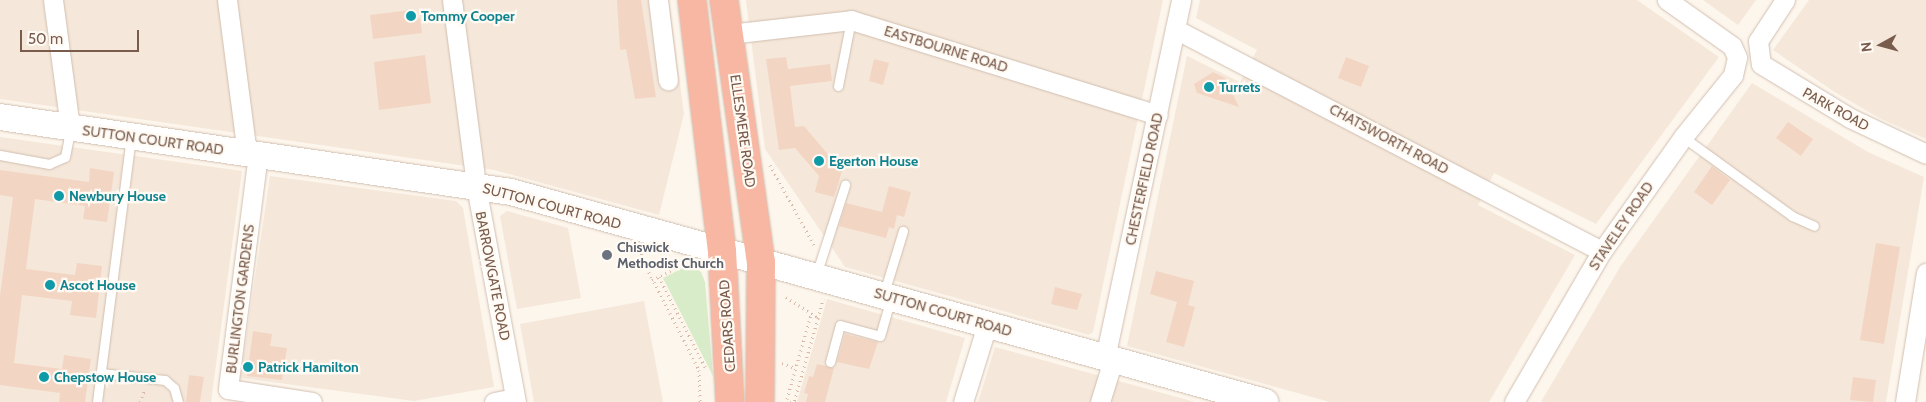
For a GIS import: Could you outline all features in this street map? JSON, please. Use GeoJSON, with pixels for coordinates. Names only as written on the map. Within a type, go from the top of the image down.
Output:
{"type":"FeatureCollection","features":[{"type":"Feature","properties":{"kind":"highway"},"geometry":{"type":"LineString","coordinates":[[692,0],[722,251]]}},
{"type":"Feature","properties":{"kind":"highway","name":"ELLESMERE ROAD"},"geometry":{"type":"LineString","coordinates":[[724,0],[761,262]]}},
{"type":"Feature","properties":{"kind":"highway","name":"CEDARS ROAD"},"geometry":{"type":"LineString","coordinates":[[722,251],[730,402]]}},
{"type":"Feature","properties":{"kind":"highway"},"geometry":{"type":"LineString","coordinates":[[760,402],[761,262]]}},
{"type":"Feature","properties":{"kind":"street"},"geometry":{"type":"LineString","coordinates":[[53,0],[70,128]]}},
{"type":"Feature","properties":{"kind":"street"},"geometry":{"type":"LineString","coordinates":[[227,0],[252,154]]}},
{"type":"Feature","properties":{"kind":"street","name":"BARROWGATE ROAD"},"geometry":{"type":"LineString","coordinates":[[452,0],[476,186],[516,400]]}},
{"type":"Feature","properties":{"kind":"street"},"geometry":{"type":"LineString","coordinates":[[658,0],[668,80]]}},
{"type":"Feature","properties":{"kind":"street","name":"CHESTERFIELD ROAD"},"geometry":{"type":"LineString","coordinates":[[1100,402],[1181,0]]}},
{"type":"Feature","properties":{"kind":"street","name":"STAVELEY ROAD"},"geometry":{"type":"LineString","coordinates":[[1514,402],[1602,251],[1683,138],[1733,75],[1736,57],[1731,45],[1667,0]]}},
{"type":"Feature","properties":{"kind":"street","name":"PARK ROAD"},"geometry":{"type":"LineString","coordinates":[[1785,0],[1762,33],[1757,52],[1761,64],[1774,75],[1850,118],[1926,154]]}},
{"type":"Feature","properties":{"kind":"street","name":"EASTBOURNE ROAD"},"geometry":{"type":"LineString","coordinates":[[729,34],[851,20],[1158,115]]}},
{"type":"Feature","properties":{"kind":"street","name":"CHATSWORTH ROAD"},"geometry":{"type":"LineString","coordinates":[[1175,29],[1602,251]]}},
{"type":"Feature","properties":{"kind":"street","name":"SUTTON COURT ROAD"},"geometry":{"type":"LineString","coordinates":[[0,117],[511,192],[761,262],[819,267],[887,297],[1266,402]]}},
{"type":"Feature","properties":{"kind":"street","name":"BURLINGTON GARDENS"},"geometry":{"type":"LineString","coordinates":[[252,154],[228,389],[312,402]]}},
{"type":"Feature","properties":{"kind":"street"},"geometry":{"type":"LineString","coordinates":[[1904,402],[1926,273]]}},
{"type":"Feature","properties":{"kind":"street"},"geometry":{"type":"LineString","coordinates":[[963,402],[986,325]]}},
{"type":"Feature","properties":{"kind":"street"},"geometry":{"type":"LineString","coordinates":[[494,402],[516,400]]}},
{"type":"Feature","properties":{"kind":"lane"},"geometry":{"type":"LineString","coordinates":[[838,86],[851,20]]}},
{"type":"Feature","properties":{"kind":"lane"},"geometry":{"type":"LineString","coordinates":[[0,155],[49,164],[65,157],[70,128]]}},
{"type":"Feature","properties":{"kind":"lane"},"geometry":{"type":"LineString","coordinates":[[97,402],[131,137]]}},
{"type":"Feature","properties":{"kind":"lane"},"geometry":{"type":"LineString","coordinates":[[1683,138],[1792,216],[1814,226]]}},
{"type":"Feature","properties":{"kind":"lane"},"geometry":{"type":"LineString","coordinates":[[819,267],[845,185]]}},
{"type":"Feature","properties":{"kind":"lane"},"geometry":{"type":"LineString","coordinates":[[830,362],[840,325],[880,336],[887,297],[903,231]]}},
{"type":"Feature","properties":{"kind":"lane"},"geometry":{"type":"LineString","coordinates":[[101,373],[165,380],[174,388],[178,402]]}},
{"type":"Feature","properties":{"kind":"path"},"geometry":{"type":"LineString","coordinates":[[766,160],[819,267]]}},
{"type":"Feature","properties":{"kind":"path"},"geometry":{"type":"LineString","coordinates":[[629,226],[653,281],[699,370],[700,402]]}},
{"type":"Feature","properties":{"kind":"path"},"geometry":{"type":"LineString","coordinates":[[653,281],[689,262]]}},
{"type":"Feature","properties":{"kind":"path"},"geometry":{"type":"LineString","coordinates":[[658,277],[708,377]]}},
{"type":"Feature","properties":{"kind":"path"},"geometry":{"type":"LineString","coordinates":[[786,297],[818,318],[792,402],[787,399],[811,314]]}},
{"type":"Feature","properties":{"kind":"path"},"geometry":{"type":"LineString","coordinates":[[781,363],[795,368]]}},
{"type":"Feature","properties":{"kind":"shaded area"},"geometry":{"type":"Polygon","coordinates":[[[0,0],[669,0],[684,114],[659,215],[494,170],[0,99],[0,0]]]}},
{"type":"Feature","properties":{"kind":"shaded area"},"geometry":{"type":"Polygon","coordinates":[[[746,0],[1163,0],[1093,332],[1089,335],[845,267],[765,149],[746,0]]]}},
{"type":"Feature","properties":{"kind":"shaded area"},"geometry":{"type":"Polygon","coordinates":[[[1200,0],[1637,0],[1719,57],[1596,224],[1494,173],[1478,205],[1575,255],[1489,402],[1330,402],[1127,346],[1187,56],[1240,82],[1257,50],[1196,18],[1200,0]]]}},
{"type":"Feature","properties":{"kind":"shaded area"},"geometry":{"type":"Polygon","coordinates":[[[1703,0],[1756,0],[1738,25],[1703,0]]]}},
{"type":"Feature","properties":{"kind":"shaded area"},"geometry":{"type":"Polygon","coordinates":[[[1809,0],[1926,0],[1926,139],[1879,118],[1833,91],[1773,50],[1809,0]]]}},
{"type":"Feature","properties":{"kind":"shaded area"},"geometry":{"type":"Polygon","coordinates":[[[1752,83],[1868,152],[1924,177],[1886,402],[1541,402],[1620,267],[1752,83]]]}},
{"type":"Feature","properties":{"kind":"shaded area"},"geometry":{"type":"Polygon","coordinates":[[[0,137],[242,171],[211,402],[0,402],[0,137]]]}},
{"type":"Feature","properties":{"kind":"shaded area"},"geometry":{"type":"Polygon","coordinates":[[[270,176],[456,201],[463,208],[494,387],[414,401],[240,378],[270,176]]]}},
{"type":"Feature","properties":{"kind":"shaded area"},"geometry":{"type":"Polygon","coordinates":[[[507,211],[568,228],[581,298],[517,309],[500,216],[507,211]]]}},
{"type":"Feature","properties":{"kind":"shaded area"},"geometry":{"type":"Polygon","coordinates":[[[827,299],[965,338],[946,402],[797,402],[827,299]]]}},
{"type":"Feature","properties":{"kind":"shaded area"},"geometry":{"type":"Polygon","coordinates":[[[644,301],[663,402],[534,402],[520,324],[644,301]]]}},
{"type":"Feature","properties":{"kind":"shaded area"},"geometry":{"type":"Polygon","coordinates":[[[995,347],[1195,402],[978,402],[995,347]]]}},
{"type":"Feature","properties":{"kind":"green space"},"geometry":{"type":"Polygon","coordinates":[[[691,264],[701,272],[705,282],[713,376],[663,278],[691,264]]]}},
{"type":"Feature","properties":{"kind":"building"},"geometry":{"type":"Polygon","coordinates":[[[617,0],[641,0],[656,97],[635,99],[626,49],[620,50],[617,0]]]}},
{"type":"Feature","properties":{"kind":"building"},"geometry":{"type":"Polygon","coordinates":[[[411,10],[412,19],[420,18],[422,33],[373,39],[370,15],[411,10]]]}},
{"type":"Feature","properties":{"kind":"building"},"geometry":{"type":"Polygon","coordinates":[[[425,55],[431,103],[379,110],[374,62],[425,55]]]}},
{"type":"Feature","properties":{"kind":"building"},"geometry":{"type":"Polygon","coordinates":[[[786,57],[788,69],[830,64],[832,81],[790,86],[795,127],[804,126],[842,171],[834,197],[815,192],[819,176],[795,148],[779,150],[766,59],[786,57]]]}},
{"type":"Feature","properties":{"kind":"building"},"geometry":{"type":"Polygon","coordinates":[[[1346,57],[1369,66],[1361,87],[1338,78],[1346,57]]]}},
{"type":"Feature","properties":{"kind":"building"},"geometry":{"type":"Polygon","coordinates":[[[874,59],[889,63],[883,85],[869,81],[874,59]]]}},
{"type":"Feature","properties":{"kind":"building","name":"Turrets"},"geometry":{"type":"Polygon","coordinates":[[[1213,72],[1225,78],[1239,107],[1197,93],[1194,84],[1213,72]]]}},
{"type":"Feature","properties":{"kind":"building"},"geometry":{"type":"Polygon","coordinates":[[[1788,122],[1813,139],[1801,156],[1776,138],[1788,122]]]}},
{"type":"Feature","properties":{"kind":"building"},"geometry":{"type":"Polygon","coordinates":[[[1712,166],[1730,180],[1712,205],[1694,192],[1712,166]]]}},
{"type":"Feature","properties":{"kind":"building"},"geometry":{"type":"Polygon","coordinates":[[[90,168],[114,172],[107,222],[83,219],[85,206],[35,199],[26,269],[75,275],[77,263],[102,266],[96,318],[70,315],[72,301],[22,295],[14,363],[62,369],[64,355],[91,359],[85,402],[59,402],[60,393],[0,385],[0,296],[13,197],[0,195],[0,170],[89,182],[90,168]]]}},
{"type":"Feature","properties":{"kind":"building"},"geometry":{"type":"Polygon","coordinates":[[[889,186],[911,192],[904,217],[897,215],[894,229],[889,227],[886,238],[839,226],[846,203],[882,212],[889,186]]]}},
{"type":"Feature","properties":{"kind":"building"},"geometry":{"type":"Polygon","coordinates":[[[1876,243],[1900,247],[1884,344],[1860,340],[1876,243]]]}},
{"type":"Feature","properties":{"kind":"building"},"geometry":{"type":"Polygon","coordinates":[[[1156,271],[1194,281],[1188,305],[1195,307],[1184,347],[1166,342],[1177,302],[1150,294],[1156,271]]]}},
{"type":"Feature","properties":{"kind":"building"},"geometry":{"type":"Polygon","coordinates":[[[1055,287],[1082,294],[1077,310],[1051,304],[1055,287]]]}},
{"type":"Feature","properties":{"kind":"building"},"geometry":{"type":"Polygon","coordinates":[[[253,331],[272,334],[270,346],[287,348],[282,380],[247,376],[253,331]]]}},
{"type":"Feature","properties":{"kind":"building"},"geometry":{"type":"Polygon","coordinates":[[[845,334],[878,342],[869,369],[837,362],[845,334]]]}},
{"type":"Feature","properties":{"kind":"building"},"geometry":{"type":"Polygon","coordinates":[[[817,364],[834,368],[825,402],[806,402],[808,394],[804,393],[809,376],[813,377],[817,364]]]}},
{"type":"Feature","properties":{"kind":"building"},"geometry":{"type":"Polygon","coordinates":[[[189,375],[204,377],[200,402],[186,402],[189,375]]]}},
{"type":"Feature","properties":{"kind":"building"},"geometry":{"type":"Polygon","coordinates":[[[1853,377],[1876,380],[1873,402],[1850,400],[1853,377]]]}},
{"type":"Feature","properties":{"kind":"place","name":"Tommy Cooper"},"geometry":{"type":"Point","coordinates":[411,16]}},
{"type":"Feature","properties":{"kind":"place","name":"Turrets"},"geometry":{"type":"Point","coordinates":[1209,87]}},
{"type":"Feature","properties":{"kind":"place","name":"Egerton House"},"geometry":{"type":"Point","coordinates":[819,161]}},
{"type":"Feature","properties":{"kind":"place","name":"Newbury House"},"geometry":{"type":"Point","coordinates":[59,196]}},
{"type":"Feature","properties":{"kind":"place","name":"Chiswick Methodist Church"},"geometry":{"type":"Point","coordinates":[607,255]}},
{"type":"Feature","properties":{"kind":"place","name":"Ascot House"},"geometry":{"type":"Point","coordinates":[50,285]}},
{"type":"Feature","properties":{"kind":"place","name":"Patrick Hamilton"},"geometry":{"type":"Point","coordinates":[248,367]}},
{"type":"Feature","properties":{"kind":"place","name":"Chepstow House"},"geometry":{"type":"Point","coordinates":[44,377]}}]}
